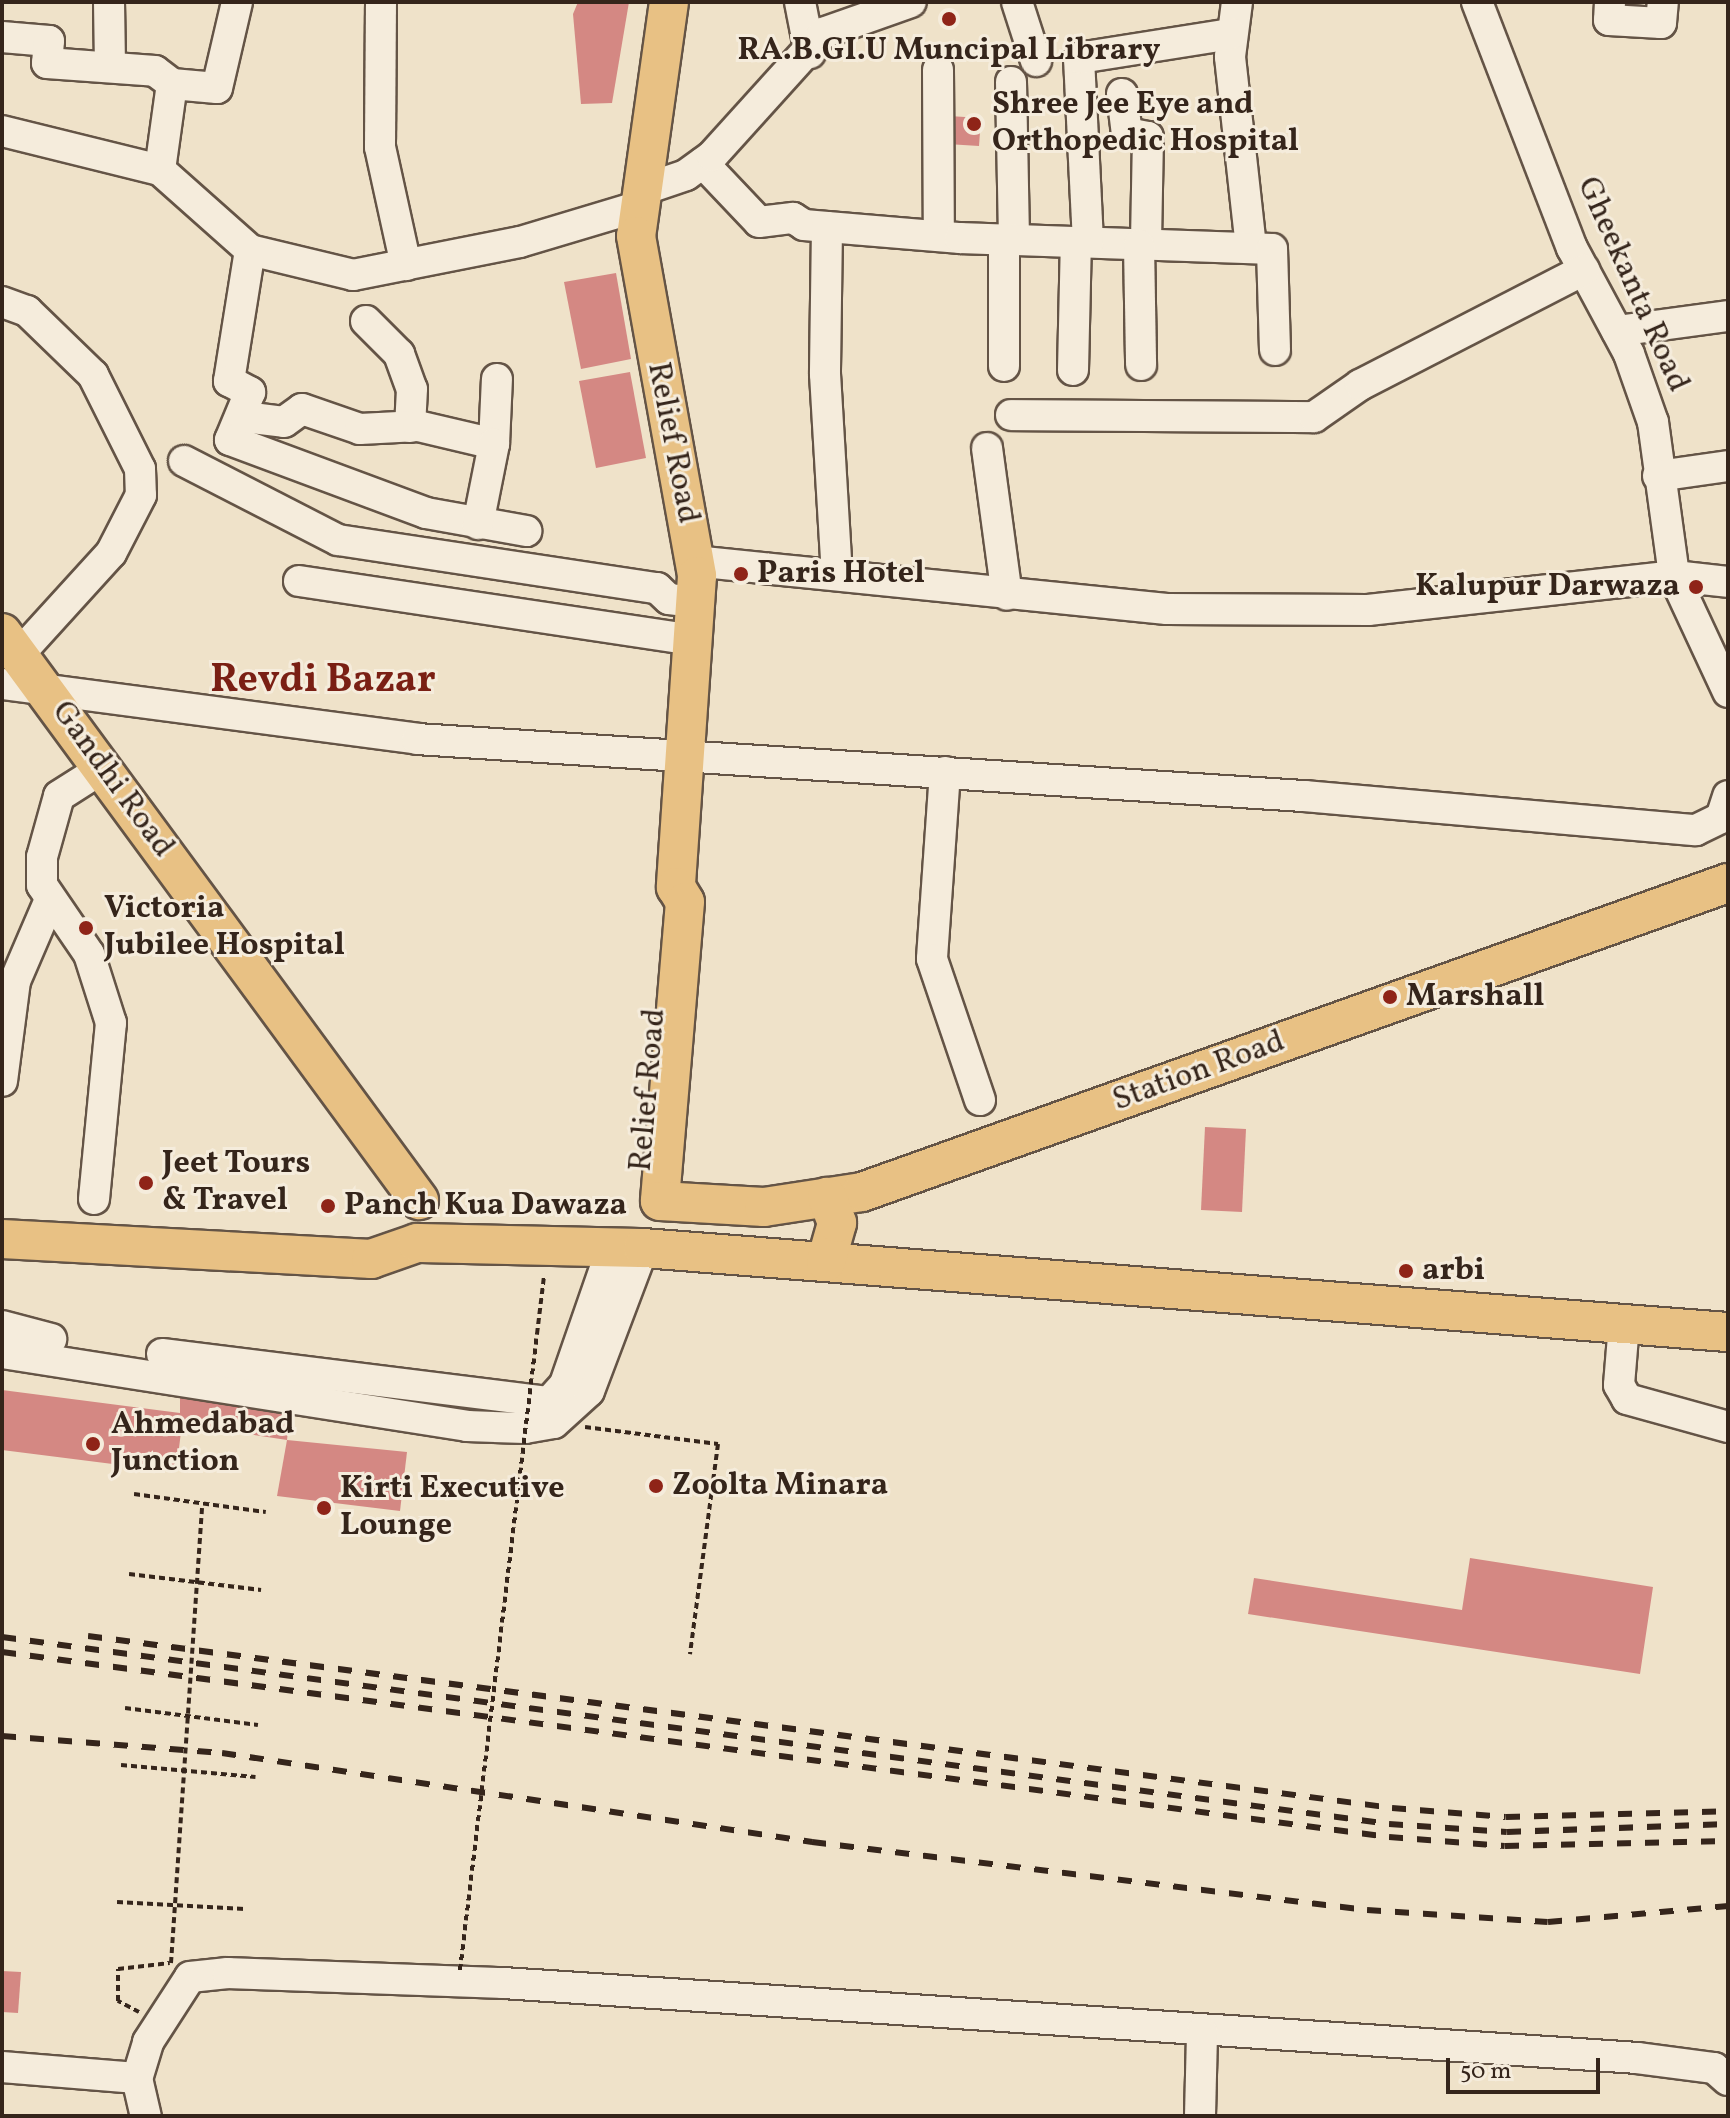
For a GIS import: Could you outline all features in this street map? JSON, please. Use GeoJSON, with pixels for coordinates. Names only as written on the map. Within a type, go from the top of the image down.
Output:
{"type":"FeatureCollection","features":[{"type":"Feature","properties":{"kind":"main road","name":"Relief Road"},"geometry":{"type":"LineString","coordinates":[[650,1201],[665,901],[676,887],[695,602],[694,561],[640,265],[641,198],[669,2]]}},
{"type":"Feature","properties":{"kind":"main road","name":"Gandhi Road"},"geometry":{"type":"LineString","coordinates":[[8,657],[49,695],[419,1200]]}},
{"type":"Feature","properties":{"kind":"main road","name":"Station Road"},"geometry":{"type":"LineString","coordinates":[[650,1201],[764,1207],[862,1192],[1728,883]]}},
{"type":"Feature","properties":{"kind":"main road"},"geometry":{"type":"LineString","coordinates":[[826,1262],[837,1223],[827,1197]]}},
{"type":"Feature","properties":{"kind":"main road"},"geometry":{"type":"LineString","coordinates":[[2,1239],[371,1259],[417,1243],[628,1248],[1728,1332]]}},
{"type":"Feature","properties":{"kind":"street"},"geometry":{"type":"LineString","coordinates":[[109,2],[110,67]]}},
{"type":"Feature","properties":{"kind":"street"},"geometry":{"type":"LineString","coordinates":[[2,37],[49,41],[47,63],[155,71],[172,84],[217,88],[237,2]]}},
{"type":"Feature","properties":{"kind":"street"},"geometry":{"type":"LineString","coordinates":[[381,2],[380,147],[406,265]]}},
{"type":"Feature","properties":{"kind":"street"},"geometry":{"type":"LineString","coordinates":[[800,2],[810,53]]}},
{"type":"Feature","properties":{"kind":"street"},"geometry":{"type":"LineString","coordinates":[[2,131],[160,170],[250,250],[353,275],[406,265],[641,198],[703,163],[810,53],[823,33],[911,2]]}},
{"type":"Feature","properties":{"kind":"street"},"geometry":{"type":"LineString","coordinates":[[1017,2],[1036,61]]}},
{"type":"Feature","properties":{"kind":"street"},"geometry":{"type":"LineString","coordinates":[[1237,2],[1231,34],[1251,247]]}},
{"type":"Feature","properties":{"kind":"street","name":"Gheekanta Road"},"geometry":{"type":"LineString","coordinates":[[1477,2],[1584,270],[1617,331],[1653,422],[1674,576],[1728,692]]}},
{"type":"Feature","properties":{"kind":"street"},"geometry":{"type":"LineString","coordinates":[[1610,2],[1609,20],[1661,23],[1663,2]]}},
{"type":"Feature","properties":{"kind":"street"},"geometry":{"type":"LineString","coordinates":[[1073,370],[1082,242],[1079,58],[1231,34]]}},
{"type":"Feature","properties":{"kind":"street"},"geometry":{"type":"LineString","coordinates":[[938,70],[939,236]]}},
{"type":"Feature","properties":{"kind":"street"},"geometry":{"type":"LineString","coordinates":[[1004,366],[1011,82]]}},
{"type":"Feature","properties":{"kind":"street"},"geometry":{"type":"LineString","coordinates":[[160,170],[172,84]]}},
{"type":"Feature","properties":{"kind":"street"},"geometry":{"type":"LineString","coordinates":[[1122,94],[1127,133],[1148,137],[1141,365]]}},
{"type":"Feature","properties":{"kind":"street"},"geometry":{"type":"LineString","coordinates":[[703,163],[759,222],[793,218],[827,227],[939,236],[1272,249],[1275,350]]}},
{"type":"Feature","properties":{"kind":"street"},"geometry":{"type":"LineString","coordinates":[[827,227],[825,374],[837,575]]}},
{"type":"Feature","properties":{"kind":"street"},"geometry":{"type":"LineString","coordinates":[[250,250],[229,381],[250,392],[244,417],[230,440],[361,492],[478,524],[526,531]]}},
{"type":"Feature","properties":{"kind":"street"},"geometry":{"type":"LineString","coordinates":[[1011,415],[1314,417],[1360,385],[1584,270]]}},
{"type":"Feature","properties":{"kind":"street"},"geometry":{"type":"LineString","coordinates":[[2,302],[27,311],[93,375],[140,469],[141,495],[111,553],[8,657]]}},
{"type":"Feature","properties":{"kind":"street"},"geometry":{"type":"LineString","coordinates":[[1617,331],[1728,316]]}},
{"type":"Feature","properties":{"kind":"street"},"geometry":{"type":"LineString","coordinates":[[366,321],[399,354],[412,389],[410,427]]}},
{"type":"Feature","properties":{"kind":"street"},"geometry":{"type":"LineString","coordinates":[[478,524],[494,444],[497,379]]}},
{"type":"Feature","properties":{"kind":"street"},"geometry":{"type":"LineString","coordinates":[[244,417],[284,422],[302,409],[360,429],[410,427],[494,444]]}},
{"type":"Feature","properties":{"kind":"street"},"geometry":{"type":"LineString","coordinates":[[987,448],[1007,595]]}},
{"type":"Feature","properties":{"kind":"street"},"geometry":{"type":"LineString","coordinates":[[184,461],[338,540],[657,588],[669,599],[695,602]]}},
{"type":"Feature","properties":{"kind":"street"},"geometry":{"type":"LineString","coordinates":[[1658,476],[1728,466]]}},
{"type":"Feature","properties":{"kind":"street"},"geometry":{"type":"LineString","coordinates":[[694,561],[1167,609],[1368,610],[1674,576],[1728,582]]}},
{"type":"Feature","properties":{"kind":"street"},"geometry":{"type":"LineString","coordinates":[[299,581],[693,640]]}},
{"type":"Feature","properties":{"kind":"street"},"geometry":{"type":"LineString","coordinates":[[49,695],[417,739],[684,759],[945,772],[1696,830],[1721,818],[1728,796]]}},
{"type":"Feature","properties":{"kind":"street"},"geometry":{"type":"LineString","coordinates":[[94,1199],[111,1023],[89,954],[49,902],[42,857],[50,818],[59,796],[103,768]]}},
{"type":"Feature","properties":{"kind":"street"},"geometry":{"type":"LineString","coordinates":[[945,772],[932,959],[980,1100]]}},
{"type":"Feature","properties":{"kind":"street"},"geometry":{"type":"LineString","coordinates":[[2,1081],[15,981],[49,902]]}},
{"type":"Feature","properties":{"kind":"street"},"geometry":{"type":"LineString","coordinates":[[2,1326],[13,1334],[524,1404],[549,1402],[565,1384],[628,1248]]}},
{"type":"Feature","properties":{"kind":"street"},"geometry":{"type":"LineString","coordinates":[[2,1353],[467,1426],[554,1423],[589,1391],[628,1248]]}},
{"type":"Feature","properties":{"kind":"street"},"geometry":{"type":"LineString","coordinates":[[1624,1324],[1619,1385],[1627,1399],[1728,1427]]}},
{"type":"Feature","properties":{"kind":"street"},"geometry":{"type":"LineString","coordinates":[[146,2116],[137,2079],[148,2042],[190,1977],[228,1973],[503,1983],[1202,2032],[1637,2058],[1714,2068],[1728,2080]]}},
{"type":"Feature","properties":{"kind":"street"},"geometry":{"type":"LineString","coordinates":[[1200,2116],[1202,2032]]}},
{"type":"Feature","properties":{"kind":"street"},"geometry":{"type":"LineString","coordinates":[[2,2067],[137,2079]]}},
{"type":"Feature","properties":{"kind":"path"},"geometry":{"type":"LineString","coordinates":[[460,1970],[544,1276]]}},
{"type":"Feature","properties":{"kind":"path"},"geometry":{"type":"LineString","coordinates":[[554,1423],[718,1444],[690,1654]]}},
{"type":"Feature","properties":{"kind":"path"},"geometry":{"type":"LineString","coordinates":[[134,1494],[266,1512]]}},
{"type":"Feature","properties":{"kind":"path"},"geometry":{"type":"LineString","coordinates":[[118,1969],[171,1963],[202,1504]]}},
{"type":"Feature","properties":{"kind":"path"},"geometry":{"type":"LineString","coordinates":[[129,1574],[261,1590]]}},
{"type":"Feature","properties":{"kind":"path"},"geometry":{"type":"LineString","coordinates":[[125,1708],[258,1725]]}},
{"type":"Feature","properties":{"kind":"path"},"geometry":{"type":"LineString","coordinates":[[121,1765],[255,1777]]}},
{"type":"Feature","properties":{"kind":"path"},"geometry":{"type":"LineString","coordinates":[[117,1902],[175,1902],[245,1909]]}},
{"type":"Feature","properties":{"kind":"building"},"geometry":{"type":"Polygon","coordinates":[[[578,2],[629,2],[612,103],[581,104],[573,14],[578,2]]]}},
{"type":"Feature","properties":{"kind":"building"},"geometry":{"type":"Polygon","coordinates":[[[949,116],[981,118],[979,146],[947,144],[949,116]]]}},
{"type":"Feature","properties":{"kind":"building"},"geometry":{"type":"Polygon","coordinates":[[[616,273],[631,359],[581,369],[564,282],[616,273]]]}},
{"type":"Feature","properties":{"kind":"building"},"geometry":{"type":"Polygon","coordinates":[[[630,372],[646,458],[596,468],[579,381],[630,372]]]}},
{"type":"Feature","properties":{"kind":"building"},"geometry":{"type":"Polygon","coordinates":[[[1205,1127],[1246,1129],[1242,1212],[1201,1210],[1205,1127]]]}},
{"type":"Feature","properties":{"kind":"building"},"geometry":{"type":"Polygon","coordinates":[[[2,1390],[180,1413],[180,1396],[290,1411],[287,1440],[182,1424],[176,1472],[2,1450],[2,1390]]]}},
{"type":"Feature","properties":{"kind":"building"},"geometry":{"type":"Polygon","coordinates":[[[287,1440],[407,1452],[400,1511],[277,1496],[287,1440]]]}},
{"type":"Feature","properties":{"kind":"building"},"geometry":{"type":"Polygon","coordinates":[[[1470,1558],[1653,1587],[1640,1674],[1248,1614],[1254,1578],[1462,1610],[1470,1558]]]}},
{"type":"Feature","properties":{"kind":"building"},"geometry":{"type":"Polygon","coordinates":[[[2,1971],[21,1972],[18,2013],[2,2012],[2,1971]]]}},
{"type":"Feature","properties":{"kind":"railway"},"geometry":{"type":"LineString","coordinates":[[88,1636],[1392,1808],[1506,1817],[1728,1811]]}},
{"type":"Feature","properties":{"kind":"railway"},"geometry":{"type":"LineString","coordinates":[[2,1637],[1389,1824],[1507,1832],[1728,1824]]}},
{"type":"Feature","properties":{"kind":"railway"},"geometry":{"type":"LineString","coordinates":[[2,1652],[1389,1837],[1505,1846],[1728,1841]]}},
{"type":"Feature","properties":{"kind":"railway"},"geometry":{"type":"LineString","coordinates":[[2,1736],[222,1753],[812,1842],[1367,1910],[1548,1922],[1728,1906]]}},
{"type":"Feature","properties":{"kind":"place","name":"RA.B.GI.U Muncipal Library"},"geometry":{"type":"Point","coordinates":[949,19]}},
{"type":"Feature","properties":{"kind":"place","name":"Shree Jee Eye and Orthopedic Hospital"},"geometry":{"type":"Point","coordinates":[974,124]}},
{"type":"Feature","properties":{"kind":"place","name":"Paris Hotel"},"geometry":{"type":"Point","coordinates":[741,574]}},
{"type":"Feature","properties":{"kind":"place","name":"Kalupur Darwaza"},"geometry":{"type":"Point","coordinates":[1696,587]}},
{"type":"Feature","properties":{"kind":"place","name":"Victoria Jubilee Hospital"},"geometry":{"type":"Point","coordinates":[86,928]}},
{"type":"Feature","properties":{"kind":"place","name":"Marshall"},"geometry":{"type":"Point","coordinates":[1390,997]}},
{"type":"Feature","properties":{"kind":"place","name":"Jeet Tours & Travel"},"geometry":{"type":"Point","coordinates":[146,1183]}},
{"type":"Feature","properties":{"kind":"place","name":"Panch Kua Dawaza"},"geometry":{"type":"Point","coordinates":[328,1206]}},
{"type":"Feature","properties":{"kind":"place","name":"arbi"},"geometry":{"type":"Point","coordinates":[1406,1271]}},
{"type":"Feature","properties":{"kind":"place","name":"Ahmedabad Junction"},"geometry":{"type":"Point","coordinates":[93,1444]}},
{"type":"Feature","properties":{"kind":"place","name":"Zoolta Minara"},"geometry":{"type":"Point","coordinates":[656,1486]}},
{"type":"Feature","properties":{"kind":"place","name":"Kirti Executive Lounge"},"geometry":{"type":"Point","coordinates":[324,1508]}},
{"type":"Feature","properties":{"kind":"district","name":"Revdi Bazar"},"geometry":{"type":"Point","coordinates":[323,681]}}]}
